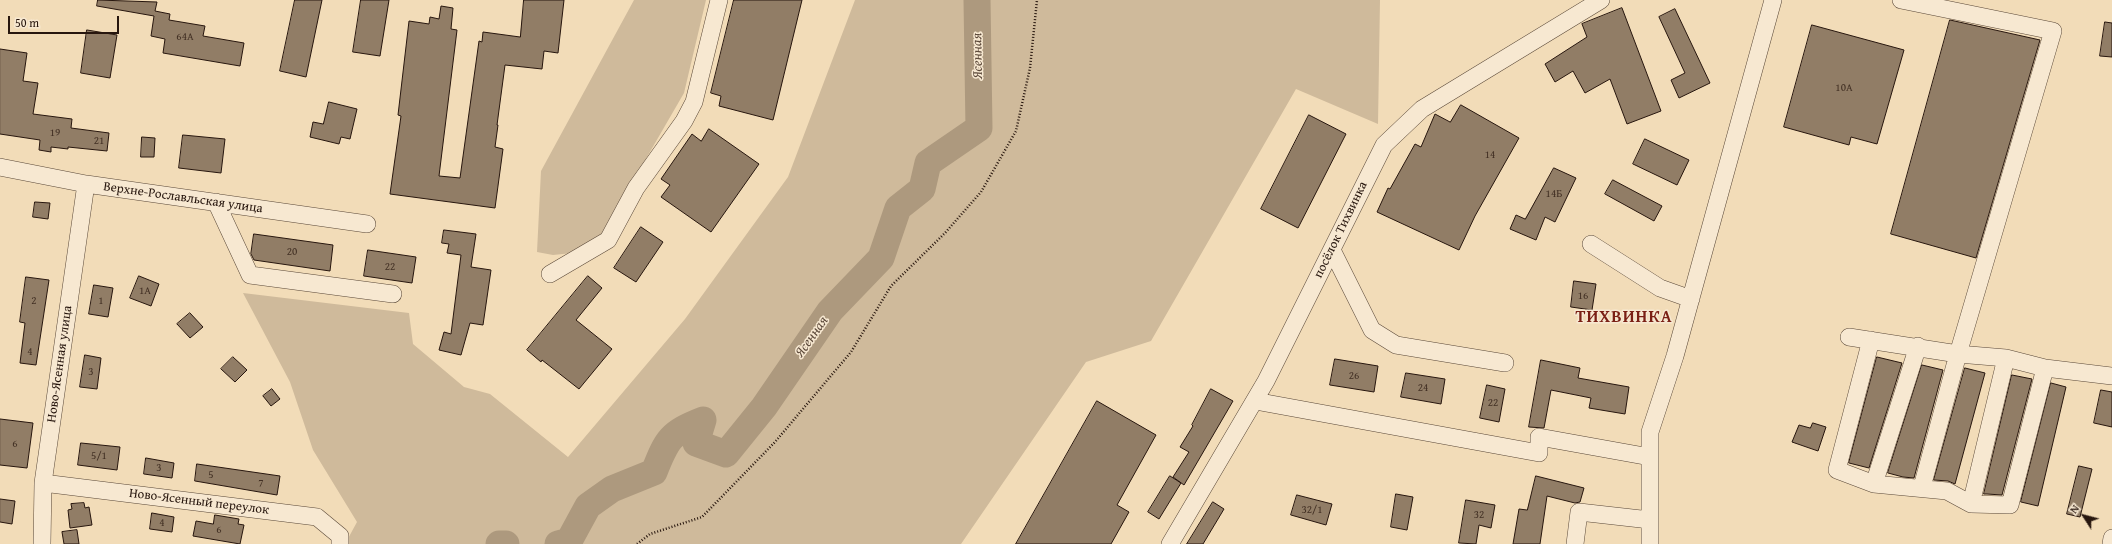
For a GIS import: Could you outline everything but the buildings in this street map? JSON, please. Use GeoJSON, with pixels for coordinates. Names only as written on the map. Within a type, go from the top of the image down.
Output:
{"type":"FeatureCollection","features":[{"type":"Feature","properties":{"kind":"street"},"geometry":{"type":"LineString","coordinates":[[550,274],[608,240],[636,188],[684,121],[694,102],[719,0]]}},
{"type":"Feature","properties":{"kind":"street"},"geometry":{"type":"LineString","coordinates":[[1650,544],[1650,432],[1675,356],[1773,0]]}},
{"type":"Feature","properties":{"kind":"street"},"geometry":{"type":"LineString","coordinates":[[1901,0],[2053,31],[1958,354],[1922,487]]}},
{"type":"Feature","properties":{"kind":"street","name":"посёлок Тихвинка"},"geometry":{"type":"LineString","coordinates":[[1170,544],[1255,401],[1384,145],[1422,109],[1591,3]]}},
{"type":"Feature","properties":{"kind":"street","name":"Верхне-Рославльская улица"},"geometry":{"type":"LineString","coordinates":[[0,167],[86,184],[367,224]]}},
{"type":"Feature","properties":{"kind":"street","name":"Ново-Ясенная улица"},"geometry":{"type":"LineString","coordinates":[[42,544],[43,483],[86,184]]}},
{"type":"Feature","properties":{"kind":"street"},"geometry":{"type":"LineString","coordinates":[[216,202],[250,275],[393,294]]}},
{"type":"Feature","properties":{"kind":"street"},"geometry":{"type":"LineString","coordinates":[[1592,244],[1660,288],[1691,299]]}},
{"type":"Feature","properties":{"kind":"street"},"geometry":{"type":"LineString","coordinates":[[1332,250],[1372,330],[1396,345],[1505,363]]}},
{"type":"Feature","properties":{"kind":"street"},"geometry":{"type":"LineString","coordinates":[[1849,337],[1918,346],[1958,354],[2006,358],[2045,368],[2112,376]]}},
{"type":"Feature","properties":{"kind":"street"},"geometry":{"type":"LineString","coordinates":[[1871,340],[1837,470],[1874,484],[1922,487],[1947,491],[1971,504],[2010,505],[2045,368]]}},
{"type":"Feature","properties":{"kind":"street"},"geometry":{"type":"LineString","coordinates":[[1874,484],[1918,346]]}},
{"type":"Feature","properties":{"kind":"street"},"geometry":{"type":"LineString","coordinates":[[1971,504],[2006,358]]}},
{"type":"Feature","properties":{"kind":"street"},"geometry":{"type":"LineString","coordinates":[[1255,401],[1539,453],[1539,438],[1650,457]]}},
{"type":"Feature","properties":{"kind":"street","name":"Ново-Ясенный переулок"},"geometry":{"type":"LineString","coordinates":[[43,483],[317,517],[340,536],[340,544]]}},
{"type":"Feature","properties":{"kind":"street"},"geometry":{"type":"LineString","coordinates":[[1575,544],[1579,512],[1650,520]]}},
{"type":"Feature","properties":{"kind":"street"},"geometry":{"type":"LineString","coordinates":[[2111,544],[2112,538]]}},
{"type":"Feature","properties":{"kind":"path"},"geometry":{"type":"LineString","coordinates":[[637,544],[650,534],[702,517],[775,442],[851,352],[891,286],[946,233],[981,192],[1016,131],[1030,68],[1037,0]]}},
{"type":"Feature","properties":{"kind":"shaded area"},"geometry":{"type":"Polygon","coordinates":[[[634,0],[706,0],[684,93],[603,233],[573,253],[553,255],[537,252],[541,171],[634,0]]]}},
{"type":"Feature","properties":{"kind":"shaded area"},"geometry":{"type":"Polygon","coordinates":[[[855,0],[1380,0],[1378,124],[1296,89],[1151,341],[1086,362],[961,544],[345,544],[357,522],[313,450],[290,382],[243,293],[409,313],[413,344],[464,387],[490,394],[568,457],[685,319],[788,177],[855,0]]]}},
{"type":"Feature","properties":{"kind":"waterway","name":"Ясенная"},"geometry":{"type":"LineString","coordinates":[[558,544],[569,541],[588,506],[612,489],[654,472],[662,452],[671,438],[683,429],[703,420],[696,443],[726,454],[764,407],[830,311],[881,258],[898,208],[922,189],[928,163],[979,128],[977,0]]}},
{"type":"Feature","properties":{"kind":"waterway","name":"Ясенная"},"geometry":{"type":"LineString","coordinates":[[499,544],[506,544]]}},
{"type":"Feature","properties":{"kind":"district","name":"ТИХВИНКА"},"geometry":{"type":"Point","coordinates":[1624,318]}}]}
